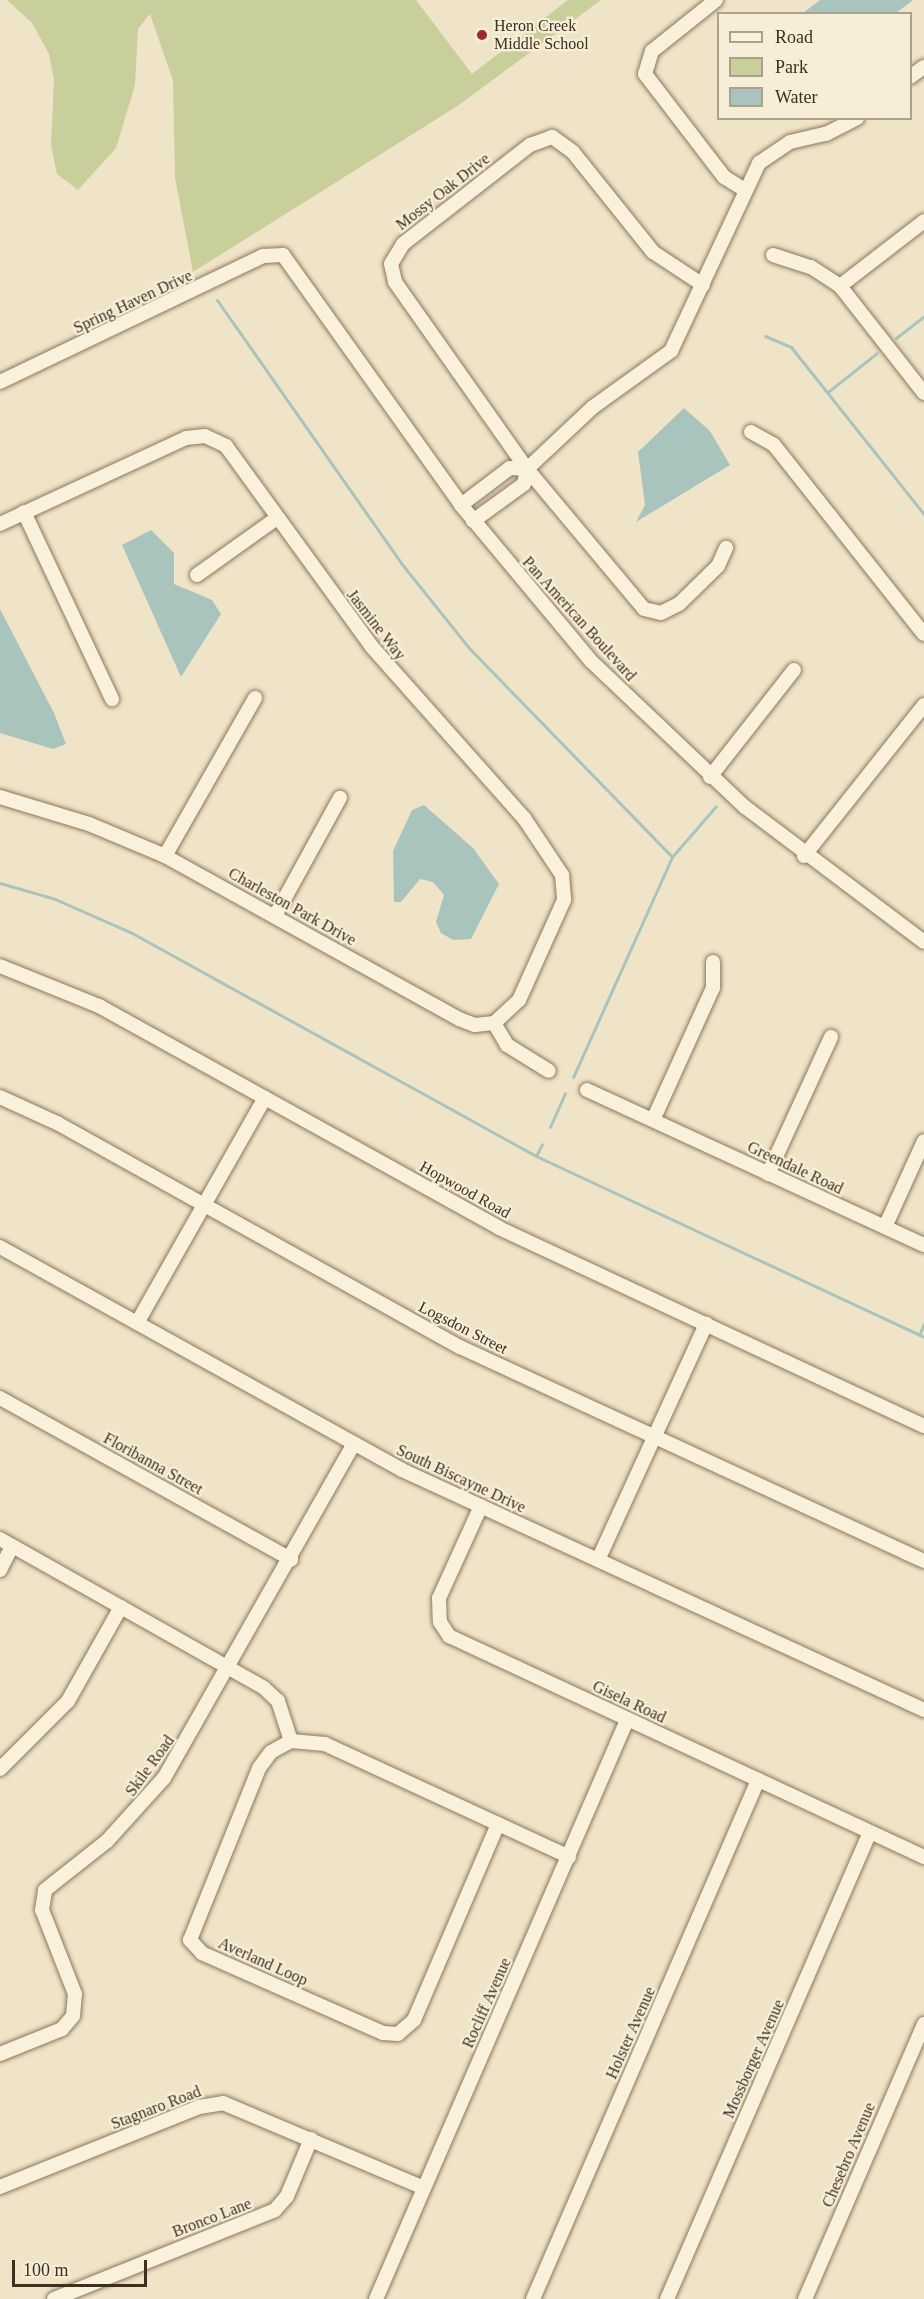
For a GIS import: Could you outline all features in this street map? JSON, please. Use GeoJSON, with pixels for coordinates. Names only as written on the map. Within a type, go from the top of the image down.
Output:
{"type":"FeatureCollection","features":[{"type":"Feature","properties":{"kind":"street"},"geometry":{"type":"LineString","coordinates":[[716,0],[652,51],[645,74],[724,177],[743,189]]}},
{"type":"Feature","properties":{"kind":"street"},"geometry":{"type":"LineString","coordinates":[[473,521],[524,484],[527,469],[593,407],[671,351],[703,285],[743,189],[759,163],[782,145],[838,130],[855,120]]}},
{"type":"Feature","properties":{"kind":"street","name":"Mossy Oak Drive"},"geometry":{"type":"LineString","coordinates":[[527,469],[395,282],[391,264],[403,244],[530,145],[552,137],[573,152],[653,252],[703,285]]}},
{"type":"Feature","properties":{"kind":"street"},"geometry":{"type":"LineString","coordinates":[[840,286],[924,221]]}},
{"type":"Feature","properties":{"kind":"street","name":"Spring Haven Drive"},"geometry":{"type":"LineString","coordinates":[[0,382],[263,256],[279,253]]}},
{"type":"Feature","properties":{"kind":"street","name":"Pan American Boulevard"},"geometry":{"type":"LineString","coordinates":[[279,253],[473,521],[592,662],[710,777],[804,856],[924,942]]}},
{"type":"Feature","properties":{"kind":"street"},"geometry":{"type":"LineString","coordinates":[[773,255],[811,267],[840,286],[924,393]]}},
{"type":"Feature","properties":{"kind":"street"},"geometry":{"type":"LineString","coordinates":[[751,432],[774,445],[924,634]]}},
{"type":"Feature","properties":{"kind":"street","name":"Jasmine Way"},"geometry":{"type":"LineString","coordinates":[[0,524],[181,440],[201,436],[226,446],[372,647],[524,818],[562,875],[564,900],[519,1000],[494,1023]]}},
{"type":"Feature","properties":{"kind":"street"},"geometry":{"type":"LineString","coordinates":[[461,505],[510,468],[527,469],[649,612],[661,614],[679,604],[718,566],[726,548]]}},
{"type":"Feature","properties":{"kind":"street"},"geometry":{"type":"LineString","coordinates":[[24,512],[112,699]]}},
{"type":"Feature","properties":{"kind":"street"},"geometry":{"type":"LineString","coordinates":[[197,575],[277,518]]}},
{"type":"Feature","properties":{"kind":"street"},"geometry":{"type":"LineString","coordinates":[[710,777],[794,670]]}},
{"type":"Feature","properties":{"kind":"street"},"geometry":{"type":"LineString","coordinates":[[165,856],[255,698]]}},
{"type":"Feature","properties":{"kind":"street"},"geometry":{"type":"LineString","coordinates":[[804,856],[924,705]]}},
{"type":"Feature","properties":{"kind":"street","name":"Charleston Park Drive"},"geometry":{"type":"LineString","coordinates":[[0,797],[89,824],[165,856],[466,1023],[494,1023]]}},
{"type":"Feature","properties":{"kind":"street"},"geometry":{"type":"LineString","coordinates":[[275,916],[340,798]]}},
{"type":"Feature","properties":{"kind":"street"},"geometry":{"type":"LineString","coordinates":[[587,1090],[653,1120],[711,992],[713,962]]}},
{"type":"Feature","properties":{"kind":"street","name":"Hopwood Road"},"geometry":{"type":"LineString","coordinates":[[0,966],[99,1006],[499,1228],[924,1426]]}},
{"type":"Feature","properties":{"kind":"street"},"geometry":{"type":"LineString","coordinates":[[494,1023],[507,1045],[549,1071]]}},
{"type":"Feature","properties":{"kind":"street"},"geometry":{"type":"LineString","coordinates":[[768,1174],[831,1037]]}},
{"type":"Feature","properties":{"kind":"street","name":"Logsdon Street"},"geometry":{"type":"LineString","coordinates":[[0,1097],[57,1123],[460,1347],[924,1561]]}},
{"type":"Feature","properties":{"kind":"street"},"geometry":{"type":"LineString","coordinates":[[137,1323],[265,1098]]}},
{"type":"Feature","properties":{"kind":"street","name":"Greendale Road"},"geometry":{"type":"LineString","coordinates":[[653,1120],[924,1245]]}},
{"type":"Feature","properties":{"kind":"street"},"geometry":{"type":"LineString","coordinates":[[885,1227],[924,1141]]}},
{"type":"Feature","properties":{"kind":"street","name":"South Biscayne Drive"},"geometry":{"type":"LineString","coordinates":[[0,1247],[354,1444],[481,1506],[924,1710]]}},
{"type":"Feature","properties":{"kind":"street"},"geometry":{"type":"LineString","coordinates":[[598,1560],[706,1324]]}},
{"type":"Feature","properties":{"kind":"street","name":"Floribanna Street"},"geometry":{"type":"LineString","coordinates":[[0,1398],[291,1559]]}},
{"type":"Feature","properties":{"kind":"street","name":"Skile Road"},"geometry":{"type":"LineString","coordinates":[[0,2054],[62,2028],[75,2010],[75,1994],[42,1910],[45,1890],[107,1841],[152,1795],[230,1668],[354,1444]]}},
{"type":"Feature","properties":{"kind":"street","name":"Gisela Road"},"geometry":{"type":"LineString","coordinates":[[481,1506],[439,1598],[444,1630],[627,1720],[924,1857]]}},
{"type":"Feature","properties":{"kind":"street"},"geometry":{"type":"LineString","coordinates":[[0,1570],[6,1542],[230,1668],[278,1701],[291,1741],[325,1744],[568,1857]]}},
{"type":"Feature","properties":{"kind":"street"},"geometry":{"type":"LineString","coordinates":[[0,1769],[68,1701],[122,1607]]}},
{"type":"Feature","properties":{"kind":"street","name":"Rocliff Avenue"},"geometry":{"type":"LineString","coordinates":[[376,2299],[627,1720]]}},
{"type":"Feature","properties":{"kind":"street","name":"Averland Loop"},"geometry":{"type":"LineString","coordinates":[[291,1741],[271,1752],[259,1768],[190,1940],[202,1953],[383,2032],[399,2034],[414,2020],[498,1824]]}},
{"type":"Feature","properties":{"kind":"street","name":"Holster Avenue"},"geometry":{"type":"LineString","coordinates":[[533,2299],[758,1780]]}},
{"type":"Feature","properties":{"kind":"street","name":"Mossborger Avenue"},"geometry":{"type":"LineString","coordinates":[[667,2299],[870,1832]]}},
{"type":"Feature","properties":{"kind":"street","name":"Chesebro Avenue"},"geometry":{"type":"LineString","coordinates":[[805,2299],[924,2024]]}},
{"type":"Feature","properties":{"kind":"street","name":"Stagnaro Road"},"geometry":{"type":"LineString","coordinates":[[0,2187],[209,2104],[235,2105],[424,2188]]}},
{"type":"Feature","properties":{"kind":"street","name":"Bronco Lane"},"geometry":{"type":"LineString","coordinates":[[54,2299],[275,2210],[287,2196],[311,2139]]}},
{"type":"Feature","properties":{"kind":"green space"},"geometry":{"type":"Polygon","coordinates":[[[7,0],[416,0],[472,74],[568,0],[601,0],[459,105],[193,272],[175,178],[173,81],[150,14],[138,29],[135,85],[116,148],[78,190],[57,174],[51,145],[54,80],[49,54],[32,23],[7,0]]]}},
{"type":"Feature","properties":{"kind":"water"},"geometry":{"type":"Polygon","coordinates":[[[820,0],[913,0],[897,12],[804,12],[820,0]]]}},
{"type":"Feature","properties":{"kind":"water"},"geometry":{"type":"Polygon","coordinates":[[[684,408],[710,431],[730,465],[636,522],[645,505],[638,452],[684,408]]]}},
{"type":"Feature","properties":{"kind":"water"},"geometry":{"type":"Polygon","coordinates":[[[151,530],[174,553],[174,584],[212,600],[221,614],[181,677],[122,545],[151,530]]]}},
{"type":"Feature","properties":{"kind":"water"},"geometry":{"type":"Polygon","coordinates":[[[0,609],[54,713],[66,744],[53,749],[0,733],[0,609]]]}},
{"type":"Feature","properties":{"kind":"water"},"geometry":{"type":"Polygon","coordinates":[[[424,805],[473,848],[499,884],[471,939],[453,940],[441,933],[436,922],[444,895],[433,882],[420,879],[401,902],[394,902],[393,851],[412,810],[424,805]]]}},
{"type":"Feature","properties":{"kind":"waterway"},"geometry":{"type":"LineString","coordinates":[[217,300],[401,563],[469,648],[672,857],[573,1077]]}},
{"type":"Feature","properties":{"kind":"waterway"},"geometry":{"type":"LineString","coordinates":[[896,338],[924,316]]}},
{"type":"Feature","properties":{"kind":"waterway"},"geometry":{"type":"LineString","coordinates":[[765,336],[791,347],[924,514]]}},
{"type":"Feature","properties":{"kind":"waterway"},"geometry":{"type":"LineString","coordinates":[[829,391],[877,353]]}},
{"type":"Feature","properties":{"kind":"waterway"},"geometry":{"type":"LineString","coordinates":[[672,857],[716,806]]}},
{"type":"Feature","properties":{"kind":"waterway"},"geometry":{"type":"LineString","coordinates":[[0,883],[55,899],[132,933],[536,1156],[924,1337]]}},
{"type":"Feature","properties":{"kind":"waterway"},"geometry":{"type":"LineString","coordinates":[[550,1127],[565,1093]]}},
{"type":"Feature","properties":{"kind":"waterway"},"geometry":{"type":"LineString","coordinates":[[536,1156],[542,1144]]}},
{"type":"Feature","properties":{"kind":"waterway"},"geometry":{"type":"LineString","coordinates":[[919,1335],[924,1324]]}},
{"type":"Feature","properties":{"kind":"place","name":"Heron Creek Middle School"},"geometry":{"type":"Point","coordinates":[482,35]}}]}
